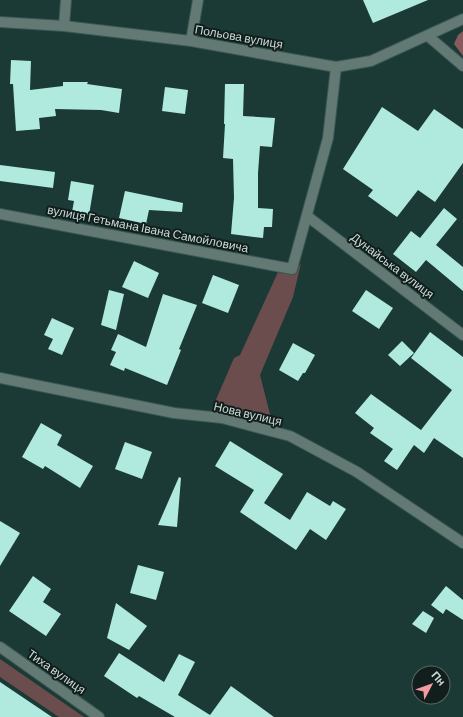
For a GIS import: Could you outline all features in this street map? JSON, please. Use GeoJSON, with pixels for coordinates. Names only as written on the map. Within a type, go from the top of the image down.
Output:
{"type":"FeatureCollection","features":[{"type":"Feature","properties":{"kind":"street"},"geometry":{"type":"LineString","coordinates":[[64,26],[66,0]]}},
{"type":"Feature","properties":{"kind":"street"},"geometry":{"type":"LineString","coordinates":[[192,41],[198,0]]}},
{"type":"Feature","properties":{"kind":"street","name":"Польова вулиця"},"geometry":{"type":"LineString","coordinates":[[0,22],[64,26],[192,41],[336,67],[371,61],[463,20]]}},
{"type":"Feature","properties":{"kind":"street"},"geometry":{"type":"LineString","coordinates":[[428,36],[463,66]]}},
{"type":"Feature","properties":{"kind":"street"},"geometry":{"type":"LineString","coordinates":[[307,216],[328,138],[336,67]]}},
{"type":"Feature","properties":{"kind":"street","name":"вулиця Гетьмана Івана Самойловича"},"geometry":{"type":"LineString","coordinates":[[0,214],[292,269],[307,216]]}},
{"type":"Feature","properties":{"kind":"street","name":"Дунайська вулиця"},"geometry":{"type":"LineString","coordinates":[[307,216],[463,335]]}},
{"type":"Feature","properties":{"kind":"street","name":"Нова вулиця"},"geometry":{"type":"LineString","coordinates":[[0,378],[174,413],[222,418],[290,436],[357,472],[463,543]]}},
{"type":"Feature","properties":{"kind":"street","name":"Тиха вулиця"},"geometry":{"type":"LineString","coordinates":[[0,648],[38,672],[99,717]]}},
{"type":"Feature","properties":{"kind":"shaded area"},"geometry":{"type":"Polygon","coordinates":[[[463,31],[463,56],[454,44],[458,35],[463,31]]]}},
{"type":"Feature","properties":{"kind":"shaded area"},"geometry":{"type":"Polygon","coordinates":[[[301,263],[293,297],[260,375],[272,422],[212,409],[234,358],[240,355],[278,272],[286,274],[296,271],[301,263]]]}},
{"type":"Feature","properties":{"kind":"shaded area"},"geometry":{"type":"Polygon","coordinates":[[[0,659],[84,717],[59,717],[0,677],[0,659]]]}},
{"type":"Feature","properties":{"kind":"building"},"geometry":{"type":"Polygon","coordinates":[[[363,0],[428,0],[373,23],[363,0]]]}},
{"type":"Feature","properties":{"kind":"building"},"geometry":{"type":"Polygon","coordinates":[[[11,60],[31,61],[30,90],[63,86],[63,82],[88,82],[87,84],[122,89],[119,113],[101,110],[55,109],[56,116],[39,118],[40,129],[16,131],[13,84],[10,84],[11,60]]]}},
{"type":"Feature","properties":{"kind":"building"},"geometry":{"type":"Polygon","coordinates":[[[225,84],[244,84],[243,116],[275,118],[272,147],[260,146],[258,208],[273,209],[272,227],[264,227],[263,238],[231,234],[234,198],[233,159],[223,158],[225,84]]]}},
{"type":"Feature","properties":{"kind":"building"},"geometry":{"type":"Polygon","coordinates":[[[165,87],[188,90],[185,114],[162,111],[165,87]]]}},
{"type":"Feature","properties":{"kind":"building"},"geometry":{"type":"Polygon","coordinates":[[[382,107],[418,131],[434,109],[463,129],[463,163],[435,202],[418,190],[397,217],[368,196],[373,190],[343,169],[382,107]]]}},
{"type":"Feature","properties":{"kind":"building"},"geometry":{"type":"Polygon","coordinates":[[[0,165],[55,172],[53,188],[0,181],[0,165]]]}},
{"type":"Feature","properties":{"kind":"building"},"geometry":{"type":"Polygon","coordinates":[[[71,181],[94,185],[89,215],[72,212],[74,201],[68,200],[71,181]]]}},
{"type":"Feature","properties":{"kind":"building"},"geometry":{"type":"Polygon","coordinates":[[[125,191],[183,203],[182,212],[149,210],[146,224],[119,218],[125,191]]]}},
{"type":"Feature","properties":{"kind":"building"},"geometry":{"type":"Polygon","coordinates":[[[444,208],[457,219],[436,245],[463,267],[463,291],[426,260],[416,272],[393,254],[411,231],[420,238],[444,208]]]}},
{"type":"Feature","properties":{"kind":"building"},"geometry":{"type":"Polygon","coordinates":[[[134,261],[159,273],[148,298],[122,287],[134,261]]]}},
{"type":"Feature","properties":{"kind":"building"},"geometry":{"type":"Polygon","coordinates":[[[213,275],[239,285],[228,313],[202,303],[213,275]]]}},
{"type":"Feature","properties":{"kind":"building"},"geometry":{"type":"Polygon","coordinates":[[[109,290],[124,294],[116,330],[101,325],[109,290]]]}},
{"type":"Feature","properties":{"kind":"building"},"geometry":{"type":"Polygon","coordinates":[[[366,290],[393,308],[379,329],[352,311],[366,290]]]}},
{"type":"Feature","properties":{"kind":"building"},"geometry":{"type":"Polygon","coordinates":[[[163,294],[197,305],[179,349],[181,350],[167,385],[125,368],[124,371],[110,365],[116,352],[111,350],[118,334],[146,347],[163,294]]]}},
{"type":"Feature","properties":{"kind":"building"},"geometry":{"type":"Polygon","coordinates":[[[52,318],[74,328],[62,355],[48,349],[53,339],[44,335],[52,318]]]}},
{"type":"Feature","properties":{"kind":"building"},"geometry":{"type":"Polygon","coordinates":[[[430,332],[463,357],[463,458],[434,438],[424,453],[414,445],[397,470],[384,461],[393,449],[370,433],[374,428],[355,413],[371,394],[421,430],[452,390],[411,358],[430,332]]]}},
{"type":"Feature","properties":{"kind":"building"},"geometry":{"type":"Polygon","coordinates":[[[402,341],[414,353],[400,366],[388,355],[402,341]]]}},
{"type":"Feature","properties":{"kind":"building"},"geometry":{"type":"Polygon","coordinates":[[[293,343],[315,355],[305,373],[303,373],[298,381],[279,370],[293,343]]]}},
{"type":"Feature","properties":{"kind":"building"},"geometry":{"type":"Polygon","coordinates":[[[41,423],[62,435],[57,445],[93,466],[80,488],[45,466],[43,469],[22,457],[41,423]]]}},
{"type":"Feature","properties":{"kind":"building"},"geometry":{"type":"Polygon","coordinates":[[[230,441],[283,474],[264,503],[290,520],[307,492],[330,506],[333,501],[346,509],[326,540],[310,529],[296,550],[240,512],[254,490],[215,466],[230,441]]]}},
{"type":"Feature","properties":{"kind":"building"},"geometry":{"type":"Polygon","coordinates":[[[125,442],[152,452],[142,479],[115,469],[125,442]]]}},
{"type":"Feature","properties":{"kind":"building"},"geometry":{"type":"Polygon","coordinates":[[[179,477],[181,478],[177,527],[158,525],[179,477]]]}},
{"type":"Feature","properties":{"kind":"building"},"geometry":{"type":"Polygon","coordinates":[[[0,521],[20,533],[0,566],[0,521]]]}},
{"type":"Feature","properties":{"kind":"building"},"geometry":{"type":"Polygon","coordinates":[[[138,565],[164,572],[156,600],[130,593],[138,565]]]}},
{"type":"Feature","properties":{"kind":"building"},"geometry":{"type":"Polygon","coordinates":[[[33,576],[51,589],[43,602],[61,614],[46,636],[9,611],[33,576]]]}},
{"type":"Feature","properties":{"kind":"building"},"geometry":{"type":"Polygon","coordinates":[[[446,586],[463,600],[463,620],[446,609],[443,614],[431,605],[446,586]]]}},
{"type":"Feature","properties":{"kind":"building"},"geometry":{"type":"Polygon","coordinates":[[[116,603],[147,626],[129,650],[107,638],[116,603]]]}},
{"type":"Feature","properties":{"kind":"building"},"geometry":{"type":"Polygon","coordinates":[[[423,611],[434,618],[426,633],[412,624],[423,611]]]}},
{"type":"Feature","properties":{"kind":"building"},"geometry":{"type":"Polygon","coordinates":[[[119,653],[164,682],[179,654],[195,662],[178,695],[210,715],[231,686],[274,717],[175,717],[139,696],[137,698],[104,676],[119,653]]]}},
{"type":"Feature","properties":{"kind":"building"},"geometry":{"type":"Polygon","coordinates":[[[0,682],[52,717],[0,717],[0,682]]]}}]}
